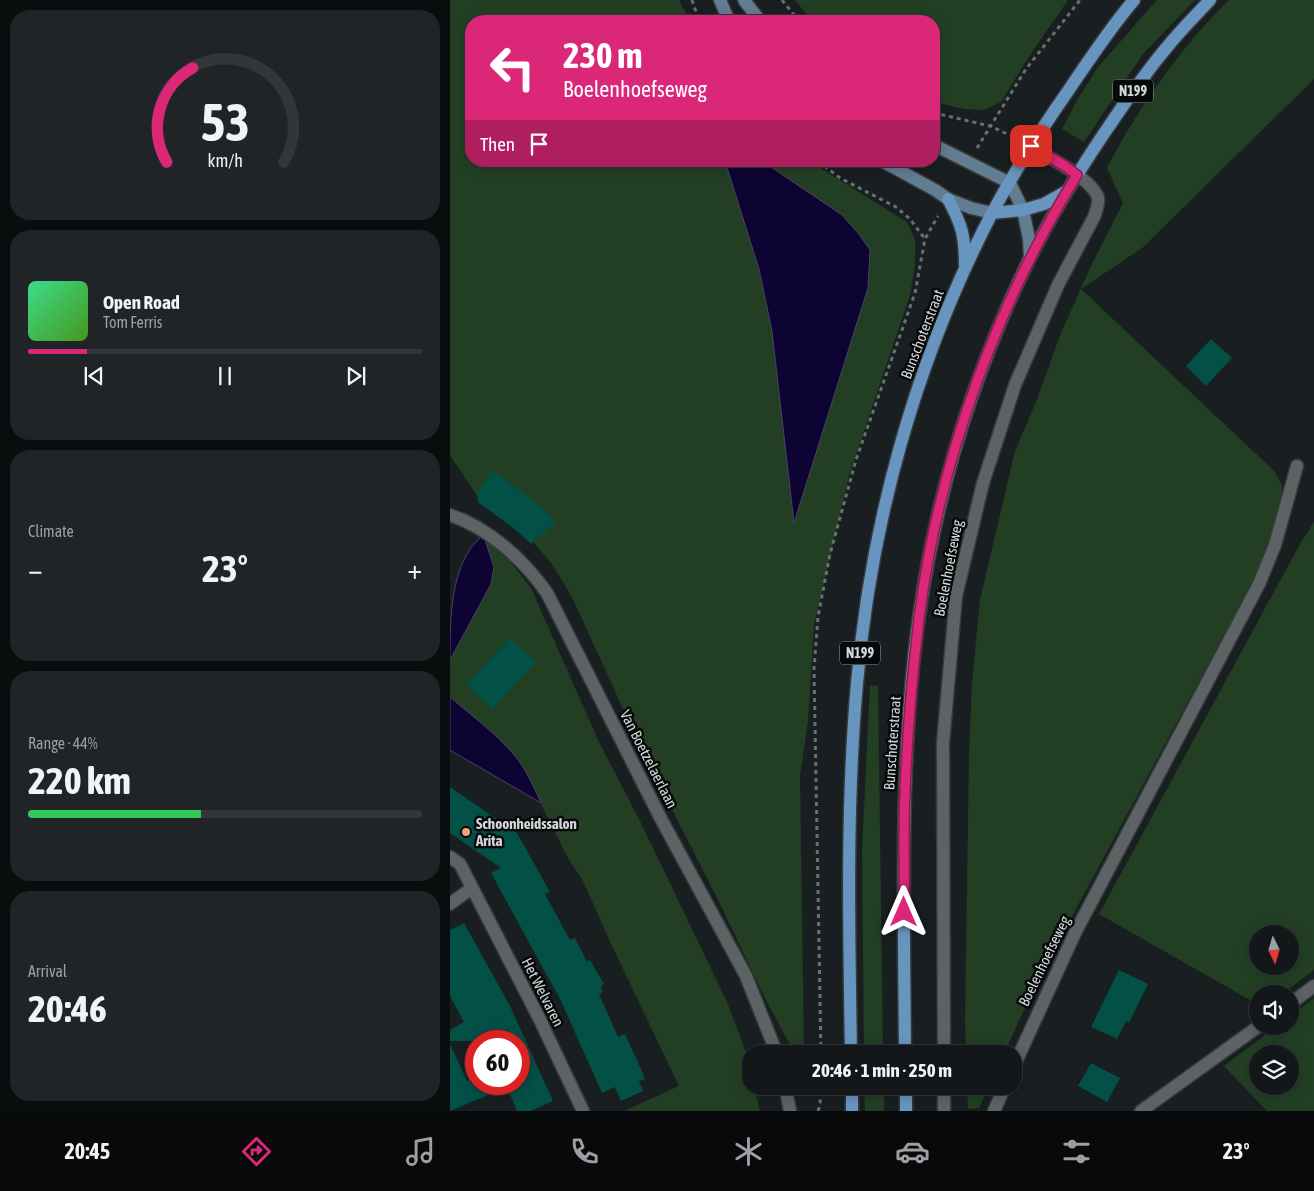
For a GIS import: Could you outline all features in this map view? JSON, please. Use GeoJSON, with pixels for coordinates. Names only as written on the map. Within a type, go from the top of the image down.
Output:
{"type":"FeatureCollection","features":[{"type":"Feature","properties":{"kind":"main road"},"geometry":{"type":"LineString","coordinates":[[720,0],[726,15]]}},
{"type":"Feature","properties":{"kind":"main road"},"geometry":{"type":"LineString","coordinates":[[744,0],[755,15]]}},
{"type":"Feature","properties":{"kind":"main road","name":"Bunschoterstraat"},"geometry":{"type":"LineString","coordinates":[[851,1045],[851,793],[857,682],[869,582],[901,443],[924,370],[965,268],[992,213],[1031,146],[1086,65],[1134,0]]}},
{"type":"Feature","properties":{"kind":"main road","name":"Bunschoterstraat"},"geometry":{"type":"LineString","coordinates":[[905,1045],[905,794],[911,700],[919,618],[938,516],[952,458],[987,358],[1011,297],[1067,191],[1123,105],[1167,47],[1210,0]]}},
{"type":"Feature","properties":{"kind":"main road"},"geometry":{"type":"LineString","coordinates":[[940,148],[1010,183],[1023,210],[1030,258]]}},
{"type":"Feature","properties":{"kind":"main road"},"geometry":{"type":"LineString","coordinates":[[893,167],[948,199],[971,208],[992,213],[1023,210],[1044,204],[1067,191]]}},
{"type":"Feature","properties":{"kind":"main road"},"geometry":{"type":"LineString","coordinates":[[948,199],[960,220],[965,243],[965,268]]}},
{"type":"Feature","properties":{"kind":"main road"},"geometry":{"type":"LineString","coordinates":[[852,1095],[852,1111]]}},
{"type":"Feature","properties":{"kind":"main road"},"geometry":{"type":"LineString","coordinates":[[906,1095],[906,1111]]}},
{"type":"Feature","properties":{"kind":"street","name":"Boelenhoefseweg"},"geometry":{"type":"LineString","coordinates":[[944,1045],[943,743],[956,596],[983,483],[1015,385],[1058,285],[1098,206],[1098,198],[1094,188],[1065,166],[1031,146]]}},
{"type":"Feature","properties":{"kind":"street","name":"Boelenhoefseweg"},"geometry":{"type":"LineString","coordinates":[[1022,1049],[1075,933],[1260,584],[1275,546],[1297,466]]}},
{"type":"Feature","properties":{"kind":"street","name":"Van Boetzelaerlaan"},"geometry":{"type":"LineString","coordinates":[[450,515],[470,523],[500,544],[526,567],[547,593],[660,817],[746,976],[773,1045]]}},
{"type":"Feature","properties":{"kind":"street","name":"Het Welvaren"},"geometry":{"type":"LineString","coordinates":[[450,857],[460,864],[540,1020],[583,1111]]}},
{"type":"Feature","properties":{"kind":"street"},"geometry":{"type":"LineString","coordinates":[[450,904],[472,888]]}},
{"type":"Feature","properties":{"kind":"street"},"geometry":{"type":"LineString","coordinates":[[1299,997],[1314,986]]}},
{"type":"Feature","properties":{"kind":"street"},"geometry":{"type":"LineString","coordinates":[[1141,1111],[1249,1033]]}},
{"type":"Feature","properties":{"kind":"street"},"geometry":{"type":"LineString","coordinates":[[787,1095],[790,1111]]}},
{"type":"Feature","properties":{"kind":"street"},"geometry":{"type":"LineString","coordinates":[[944,1095],[944,1111]]}},
{"type":"Feature","properties":{"kind":"street"},"geometry":{"type":"LineString","coordinates":[[994,1111],[1001,1095]]}},
{"type":"Feature","properties":{"kind":"path"},"geometry":{"type":"LineString","coordinates":[[692,0],[697,15]]}},
{"type":"Feature","properties":{"kind":"path"},"geometry":{"type":"LineString","coordinates":[[782,0],[794,15]]}},
{"type":"Feature","properties":{"kind":"path"},"geometry":{"type":"LineString","coordinates":[[990,126],[1026,69],[1080,0]]}},
{"type":"Feature","properties":{"kind":"path"},"geometry":{"type":"LineString","coordinates":[[940,114],[990,126],[1031,146]]}},
{"type":"Feature","properties":{"kind":"path"},"geometry":{"type":"LineString","coordinates":[[826,167],[840,178],[896,207],[910,220],[925,239]]}},
{"type":"Feature","properties":{"kind":"path"},"geometry":{"type":"LineString","coordinates":[[818,1111],[821,1095]]}},
{"type":"Feature","properties":{"kind":"green space"},"geometry":{"type":"Polygon","coordinates":[[[450,0],[679,0],[687,15],[465,15],[465,167],[727,167],[759,269],[772,331],[794,521],[868,288],[870,250],[792,183],[770,167],[819,167],[907,222],[915,239],[915,265],[910,295],[849,476],[814,625],[808,721],[800,776],[804,1045],[790,1045],[765,998],[641,748],[571,595],[551,563],[535,544],[508,521],[482,503],[450,455],[450,0]]]}},
{"type":"Feature","properties":{"kind":"green space"},"geometry":{"type":"Polygon","coordinates":[[[795,0],[1068,0],[1028,58],[1001,102],[984,110],[964,109],[940,103],[940,15],[807,15],[795,0]]]}},
{"type":"Feature","properties":{"kind":"green space"},"geometry":{"type":"Polygon","coordinates":[[[1157,0],[1195,0],[1143,54],[1084,142],[1062,129],[1098,67],[1157,0]]]}},
{"type":"Feature","properties":{"kind":"green space"},"geometry":{"type":"Polygon","coordinates":[[[1229,0],[1314,0],[1314,79],[1142,248],[1081,289],[1274,471],[1282,486],[1283,510],[1257,574],[1057,944],[1008,1045],[966,1045],[969,755],[972,683],[980,600],[1015,451],[1036,402],[1061,333],[1090,268],[1123,203],[1107,168],[1146,101],[1194,37],[1229,0]]]}},
{"type":"Feature","properties":{"kind":"green space"},"geometry":{"type":"Polygon","coordinates":[[[1314,522],[1314,970],[1294,985],[1249,985],[1249,999],[1099,914],[1300,544],[1314,522]]]}},
{"type":"Feature","properties":{"kind":"green space"},"geometry":{"type":"Polygon","coordinates":[[[485,540],[504,554],[531,588],[599,742],[641,823],[727,1002],[743,1045],[742,1095],[756,1095],[760,1111],[624,1111],[679,1086],[583,881],[569,860],[534,786],[468,713],[450,697],[450,660],[491,584],[494,567],[485,540]]]}},
{"type":"Feature","properties":{"kind":"green space"},"geometry":{"type":"Polygon","coordinates":[[[870,685],[878,686],[883,1045],[864,1045],[862,850],[870,685]]]}},
{"type":"Feature","properties":{"kind":"green space"},"geometry":{"type":"Polygon","coordinates":[[[1314,998],[1314,1111],[1267,1111],[1252,1095],[1299,1095],[1299,1045],[1252,1045],[1265,1035],[1299,1035],[1299,1009],[1314,998]]]}},
{"type":"Feature","properties":{"kind":"green space"},"geometry":{"type":"Polygon","coordinates":[[[1249,1047],[1249,1092],[1224,1066],[1249,1047]]]}},
{"type":"Feature","properties":{"kind":"green space"},"geometry":{"type":"Polygon","coordinates":[[[864,1095],[884,1095],[884,1111],[865,1111],[864,1095]]]}},
{"type":"Feature","properties":{"kind":"green space"},"geometry":{"type":"Polygon","coordinates":[[[967,1095],[985,1095],[979,1108],[968,1109],[967,1095]]]}},
{"type":"Feature","properties":{"kind":"shaded area"},"geometry":{"type":"Polygon","coordinates":[[[727,167],[771,167],[842,215],[870,250],[868,288],[794,523],[772,331],[759,269],[727,167]]]}},
{"type":"Feature","properties":{"kind":"shaded area"},"geometry":{"type":"Polygon","coordinates":[[[481,537],[485,540],[494,567],[491,584],[450,660],[450,627],[458,577],[463,562],[471,548],[481,537]]]}},
{"type":"Feature","properties":{"kind":"shaded area"},"geometry":{"type":"Polygon","coordinates":[[[450,697],[512,752],[525,771],[541,803],[450,750],[450,697]]]}},
{"type":"Feature","properties":{"kind":"building"},"geometry":{"type":"Polygon","coordinates":[[[1211,339],[1232,358],[1206,386],[1186,366],[1211,339]]]}},
{"type":"Feature","properties":{"kind":"building"},"geometry":{"type":"Polygon","coordinates":[[[492,470],[546,510],[555,523],[531,544],[516,530],[478,502],[477,493],[492,470]]]}},
{"type":"Feature","properties":{"kind":"building"},"geometry":{"type":"Polygon","coordinates":[[[510,638],[536,662],[492,709],[466,684],[510,638]]]}},
{"type":"Feature","properties":{"kind":"building"},"geometry":{"type":"Polygon","coordinates":[[[450,787],[517,833],[550,892],[545,894],[570,940],[575,938],[587,962],[590,960],[604,984],[601,986],[603,992],[599,994],[618,1037],[625,1034],[637,1060],[645,1079],[639,1081],[643,1091],[621,1101],[615,1087],[602,1093],[561,1001],[491,873],[501,868],[450,833],[450,787]]]}},
{"type":"Feature","properties":{"kind":"building"},"geometry":{"type":"Polygon","coordinates":[[[464,923],[510,1006],[521,1030],[465,1030],[465,1041],[450,1041],[450,1030],[464,1022],[450,996],[450,930],[464,923]]]}},
{"type":"Feature","properties":{"kind":"building"},"geometry":{"type":"Polygon","coordinates":[[[1119,970],[1148,984],[1129,1023],[1126,1021],[1117,1039],[1091,1027],[1119,970]]]}},
{"type":"Feature","properties":{"kind":"building"},"geometry":{"type":"Polygon","coordinates":[[[450,1044],[465,1077],[465,1095],[488,1095],[450,1111],[450,1044]]]}},
{"type":"Feature","properties":{"kind":"building"},"geometry":{"type":"Polygon","coordinates":[[[530,1050],[553,1101],[531,1111],[517,1111],[510,1095],[530,1095],[530,1050]]]}},
{"type":"Feature","properties":{"kind":"building"},"geometry":{"type":"Polygon","coordinates":[[[1091,1063],[1120,1078],[1107,1102],[1078,1086],[1091,1063]]]}},
{"type":"Feature","properties":{"kind":"place","name":"Schoonheidssalon Arita"},"geometry":{"type":"Point","coordinates":[466,832]}},
{"type":"Feature","properties":{"kind":"route"},"geometry":{"type":"LineString","coordinates":[[904,912],[905,794],[911,700],[919,618],[938,516],[952,458],[974,391],[1011,297],[1030,258],[1077,175],[1031,146]]}}]}
